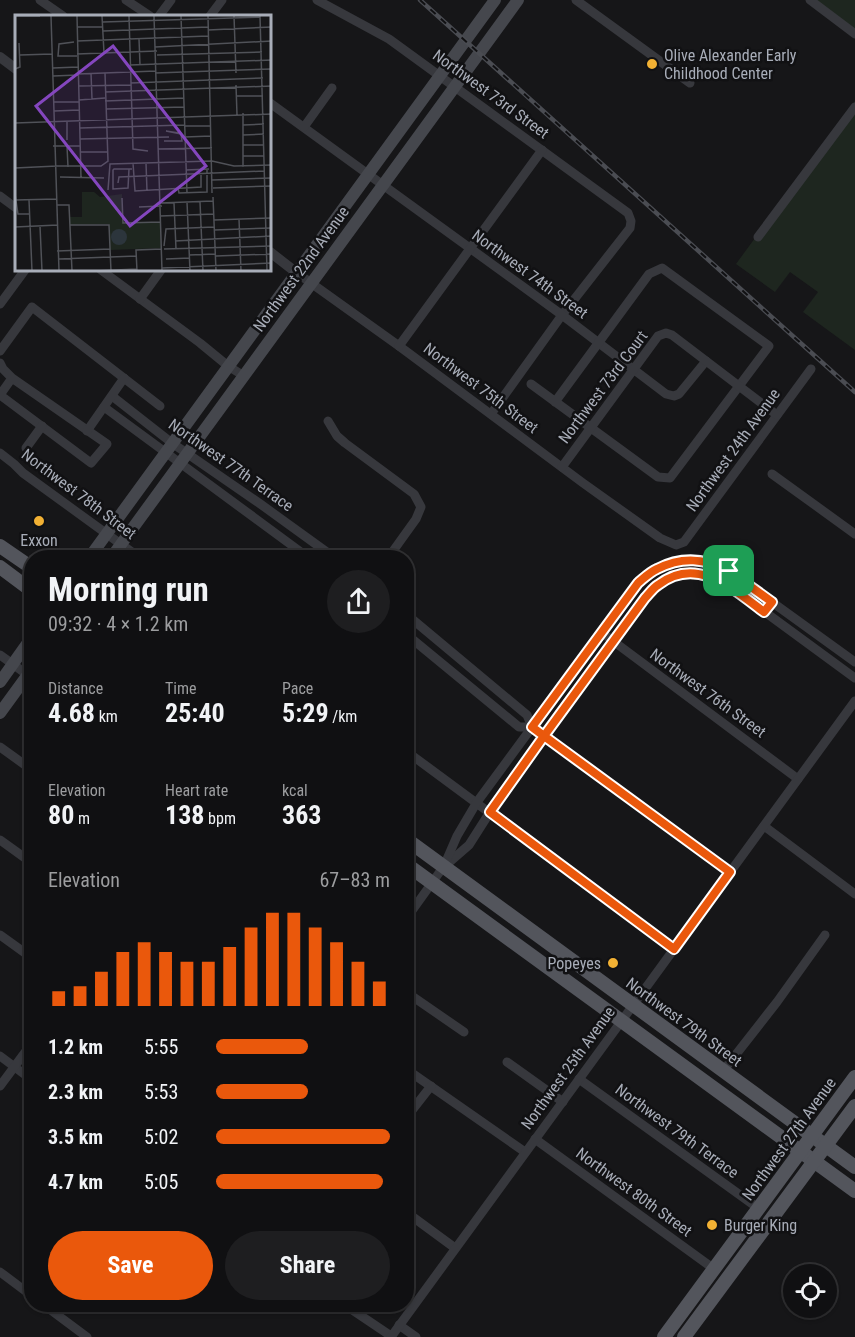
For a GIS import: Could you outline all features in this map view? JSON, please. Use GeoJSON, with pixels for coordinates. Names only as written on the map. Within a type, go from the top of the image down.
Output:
{"type":"FeatureCollection","features":[{"type":"Feature","properties":{"kind":"main road","name":"Northwest 22nd Avenue"},"geometry":{"type":"LineString","coordinates":[[95,550],[495,0]]}},
{"type":"Feature","properties":{"kind":"main road","name":"Northwest 22nd Avenue"},"geometry":{"type":"LineString","coordinates":[[117,550],[518,0]]}},
{"type":"Feature","properties":{"kind":"main road"},"geometry":{"type":"LineString","coordinates":[[0,546],[24,562]]}},
{"type":"Feature","properties":{"kind":"main road"},"geometry":{"type":"LineString","coordinates":[[0,567],[24,585]]}},
{"type":"Feature","properties":{"kind":"main road"},"geometry":{"type":"LineString","coordinates":[[0,682],[24,648]]}},
{"type":"Feature","properties":{"kind":"main road"},"geometry":{"type":"LineString","coordinates":[[0,713],[24,682]]}},
{"type":"Feature","properties":{"kind":"main road","name":"Northwest 79th Street"},"geometry":{"type":"LineString","coordinates":[[414,845],[855,1167]]}},
{"type":"Feature","properties":{"kind":"main road"},"geometry":{"type":"LineString","coordinates":[[414,870],[855,1191]]}},
{"type":"Feature","properties":{"kind":"main road"},"geometry":{"type":"LineString","coordinates":[[526,951],[538,935]]}},
{"type":"Feature","properties":{"kind":"main road","name":"Northwest 27th Avenue"},"geometry":{"type":"LineString","coordinates":[[669,1335],[714,1269],[855,1077]]}},
{"type":"Feature","properties":{"kind":"main road","name":"Northwest 27th Avenue"},"geometry":{"type":"LineString","coordinates":[[687,1332],[855,1106]]}},
{"type":"Feature","properties":{"kind":"main road"},"geometry":{"type":"LineString","coordinates":[[687,1332],[694,1316],[716,1281],[714,1269]]}},
{"type":"Feature","properties":{"kind":"street"},"geometry":{"type":"LineString","coordinates":[[40,0],[62,15]]}},
{"type":"Feature","properties":{"kind":"street"},"geometry":{"type":"LineString","coordinates":[[126,0],[148,15]]}},
{"type":"Feature","properties":{"kind":"street"},"geometry":{"type":"LineString","coordinates":[[160,15],[171,0]]}},
{"type":"Feature","properties":{"kind":"street"},"geometry":{"type":"LineString","coordinates":[[211,15],[222,0]]}},
{"type":"Feature","properties":{"kind":"street","name":"Northwest 73rd Street"},"geometry":{"type":"LineString","coordinates":[[317,0],[389,39],[628,213],[631,221],[630,228],[562,315]]}},
{"type":"Feature","properties":{"kind":"street"},"geometry":{"type":"LineString","coordinates":[[576,0],[690,83]]}},
{"type":"Feature","properties":{"kind":"street"},"geometry":{"type":"LineString","coordinates":[[810,0],[855,34]]}},
{"type":"Feature","properties":{"kind":"street"},"geometry":{"type":"LineString","coordinates":[[0,57],[15,68]]}},
{"type":"Feature","properties":{"kind":"street"},"geometry":{"type":"LineString","coordinates":[[304,128],[332,88]]}},
{"type":"Feature","properties":{"kind":"street","name":"Northwest 74th Street"},"geometry":{"type":"LineString","coordinates":[[272,104],[562,315],[666,394],[674,396],[682,392],[706,361]]}},
{"type":"Feature","properties":{"kind":"street"},"geometry":{"type":"LineString","coordinates":[[758,237],[855,107]]}},
{"type":"Feature","properties":{"kind":"street"},"geometry":{"type":"LineString","coordinates":[[399,346],[542,150]]}},
{"type":"Feature","properties":{"kind":"street"},"geometry":{"type":"LineString","coordinates":[[0,196],[15,207]]}},
{"type":"Feature","properties":{"kind":"street","name":"Northwest 75th Street"},"geometry":{"type":"LineString","coordinates":[[272,254],[660,538],[676,544]]}},
{"type":"Feature","properties":{"kind":"street"},"geometry":{"type":"LineString","coordinates":[[531,384],[555,402],[658,477],[670,478],[769,346],[662,268],[649,274],[555,402]]}},
{"type":"Feature","properties":{"kind":"street"},"geometry":{"type":"LineString","coordinates":[[0,304],[24,272]]}},
{"type":"Feature","properties":{"kind":"street"},"geometry":{"type":"LineString","coordinates":[[104,272],[244,376]]}},
{"type":"Feature","properties":{"kind":"street"},"geometry":{"type":"LineString","coordinates":[[140,299],[160,272]]}},
{"type":"Feature","properties":{"kind":"street"},"geometry":{"type":"LineString","coordinates":[[0,351],[32,307],[160,406]]}},
{"type":"Feature","properties":{"kind":"street"},"geometry":{"type":"LineString","coordinates":[[491,414],[562,315]]}},
{"type":"Feature","properties":{"kind":"street","name":"Northwest 73rd Court"},"geometry":{"type":"LineString","coordinates":[[562,467],[658,336],[666,333],[672,335],[706,361]]}},
{"type":"Feature","properties":{"kind":"street"},"geometry":{"type":"LineString","coordinates":[[706,361],[777,415]]}},
{"type":"Feature","properties":{"kind":"street"},"geometry":{"type":"LineString","coordinates":[[0,363],[12,378],[107,444],[91,463],[0,395],[12,378]]}},
{"type":"Feature","properties":{"kind":"street","name":"Northwest 24th Avenue"},"geometry":{"type":"LineString","coordinates":[[676,544],[684,542],[811,369]]}},
{"type":"Feature","properties":{"kind":"street"},"geometry":{"type":"LineString","coordinates":[[87,431],[124,378]]}},
{"type":"Feature","properties":{"kind":"street","name":"Northwest 77th Terrace"},"geometry":{"type":"LineString","coordinates":[[112,396],[169,448]]}},
{"type":"Feature","properties":{"kind":"street","name":"Northwest 77th Terrace"},"geometry":{"type":"LineString","coordinates":[[104,407],[323,550]]}},
{"type":"Feature","properties":{"kind":"street"},"geometry":{"type":"LineString","coordinates":[[328,421],[337,436],[414,494],[421,507],[416,519],[394,550]]}},
{"type":"Feature","properties":{"kind":"street"},"geometry":{"type":"LineString","coordinates":[[26,448],[42,426]]}},
{"type":"Feature","properties":{"kind":"street","name":"Northwest 78th Street"},"geometry":{"type":"LineString","coordinates":[[0,453],[130,550]]}},
{"type":"Feature","properties":{"kind":"street","name":"Northwest 77th Terrace"},"geometry":{"type":"LineString","coordinates":[[184,458],[299,550]]}},
{"type":"Feature","properties":{"kind":"street"},"geometry":{"type":"LineString","coordinates":[[772,474],[855,534]]}},
{"type":"Feature","properties":{"kind":"street"},"geometry":{"type":"LineString","coordinates":[[414,908],[444,866],[457,836],[477,802],[638,583],[657,569],[681,560],[705,560],[717,564],[855,662]]}},
{"type":"Feature","properties":{"kind":"street"},"geometry":{"type":"LineString","coordinates":[[444,866],[469,845],[544,736],[645,598],[657,585],[667,579],[680,574],[693,573],[717,579],[855,678]]}},
{"type":"Feature","properties":{"kind":"street"},"geometry":{"type":"LineString","coordinates":[[764,612],[772,602]]}},
{"type":"Feature","properties":{"kind":"street"},"geometry":{"type":"LineString","coordinates":[[414,621],[527,715],[532,727],[730,872]]}},
{"type":"Feature","properties":{"kind":"street","name":"Northwest 76th Street"},"geometry":{"type":"LineString","coordinates":[[601,632],[798,779]]}},
{"type":"Feature","properties":{"kind":"street"},"geometry":{"type":"LineString","coordinates":[[812,647],[820,637]]}},
{"type":"Feature","properties":{"kind":"street"},"geometry":{"type":"LineString","coordinates":[[414,640],[519,727],[532,727]]}},
{"type":"Feature","properties":{"kind":"street"},"geometry":{"type":"LineString","coordinates":[[0,655],[24,670]]}},
{"type":"Feature","properties":{"kind":"street"},"geometry":{"type":"LineString","coordinates":[[446,666],[455,655]]}},
{"type":"Feature","properties":{"kind":"street","name":"Northwest 25th Avenue"},"geometry":{"type":"LineString","coordinates":[[414,1304],[855,700]]}},
{"type":"Feature","properties":{"kind":"street"},"geometry":{"type":"LineString","coordinates":[[0,747],[24,764]]}},
{"type":"Feature","properties":{"kind":"street"},"geometry":{"type":"LineString","coordinates":[[414,757],[674,949]]}},
{"type":"Feature","properties":{"kind":"street"},"geometry":{"type":"LineString","coordinates":[[764,826],[855,893]]}},
{"type":"Feature","properties":{"kind":"street"},"geometry":{"type":"LineString","coordinates":[[0,840],[24,857]]}},
{"type":"Feature","properties":{"kind":"street"},"geometry":{"type":"LineString","coordinates":[[0,935],[24,952]]}},
{"type":"Feature","properties":{"kind":"street"},"geometry":{"type":"LineString","coordinates":[[723,1071],[825,935]]}},
{"type":"Feature","properties":{"kind":"street"},"geometry":{"type":"LineString","coordinates":[[414,998],[464,1032]]}},
{"type":"Feature","properties":{"kind":"street"},"geometry":{"type":"LineString","coordinates":[[0,1086],[24,1054]]}},
{"type":"Feature","properties":{"kind":"street"},"geometry":{"type":"LineString","coordinates":[[0,1056],[24,1074]]}},
{"type":"Feature","properties":{"kind":"street"},"geometry":{"type":"LineString","coordinates":[[507,1062],[563,1102]]}},
{"type":"Feature","properties":{"kind":"street"},"geometry":{"type":"LineString","coordinates":[[414,1074],[525,1152]]}},
{"type":"Feature","properties":{"kind":"street","name":"Northwest 79th Terrace"},"geometry":{"type":"LineString","coordinates":[[579,1079],[758,1208]]}},
{"type":"Feature","properties":{"kind":"street"},"geometry":{"type":"LineString","coordinates":[[414,1108],[431,1086]]}},
{"type":"Feature","properties":{"kind":"street","name":"Northwest 80th Street"},"geometry":{"type":"LineString","coordinates":[[535,1139],[714,1269]]}},
{"type":"Feature","properties":{"kind":"street"},"geometry":{"type":"LineString","coordinates":[[414,1218],[455,1248]]}},
{"type":"Feature","properties":{"kind":"street"},"geometry":{"type":"LineString","coordinates":[[0,1272],[24,1290]]}},
{"type":"Feature","properties":{"kind":"street"},"geometry":{"type":"LineString","coordinates":[[53,1312],[87,1337]]}},
{"type":"Feature","properties":{"kind":"street"},"geometry":{"type":"LineString","coordinates":[[355,1312],[391,1336]]}},
{"type":"Feature","properties":{"kind":"street","name":"Northwest 25th Avenue"},"geometry":{"type":"LineString","coordinates":[[391,1336],[408,1312]]}},
{"type":"Feature","properties":{"kind":"street"},"geometry":{"type":"LineString","coordinates":[[399,1325],[416,1337]]}},
{"type":"Feature","properties":{"kind":"shaded area"},"geometry":{"type":"Polygon","coordinates":[[[811,0],[855,0],[855,32],[811,0]]]}},
{"type":"Feature","properties":{"kind":"shaded area"},"geometry":{"type":"Polygon","coordinates":[[[855,101],[855,350],[803,312],[818,292],[790,272],[775,292],[736,264],[855,101]]]}},
{"type":"Feature","properties":{"kind":"railway"},"geometry":{"type":"LineString","coordinates":[[420,0],[855,392]]}},
{"type":"Feature","properties":{"kind":"place","name":"Olive Alexander Early Childhood Center"},"geometry":{"type":"Point","coordinates":[652,64]}},
{"type":"Feature","properties":{"kind":"place","name":"Exxon"},"geometry":{"type":"Point","coordinates":[39,521]}},
{"type":"Feature","properties":{"kind":"place","name":"Popeyes"},"geometry":{"type":"Point","coordinates":[613,963]}},
{"type":"Feature","properties":{"kind":"place","name":"Burger King"},"geometry":{"type":"Point","coordinates":[712,1225]}},
{"type":"Feature","properties":{"kind":"route"},"geometry":{"type":"LineString","coordinates":[[729,571],[705,560],[681,560],[657,569],[638,583],[532,727],[544,736],[490,812],[674,949],[730,872],[544,736],[645,598],[657,585],[667,579],[680,574],[693,573],[709,576],[728,585],[764,612],[772,602],[729,571]]}}]}
